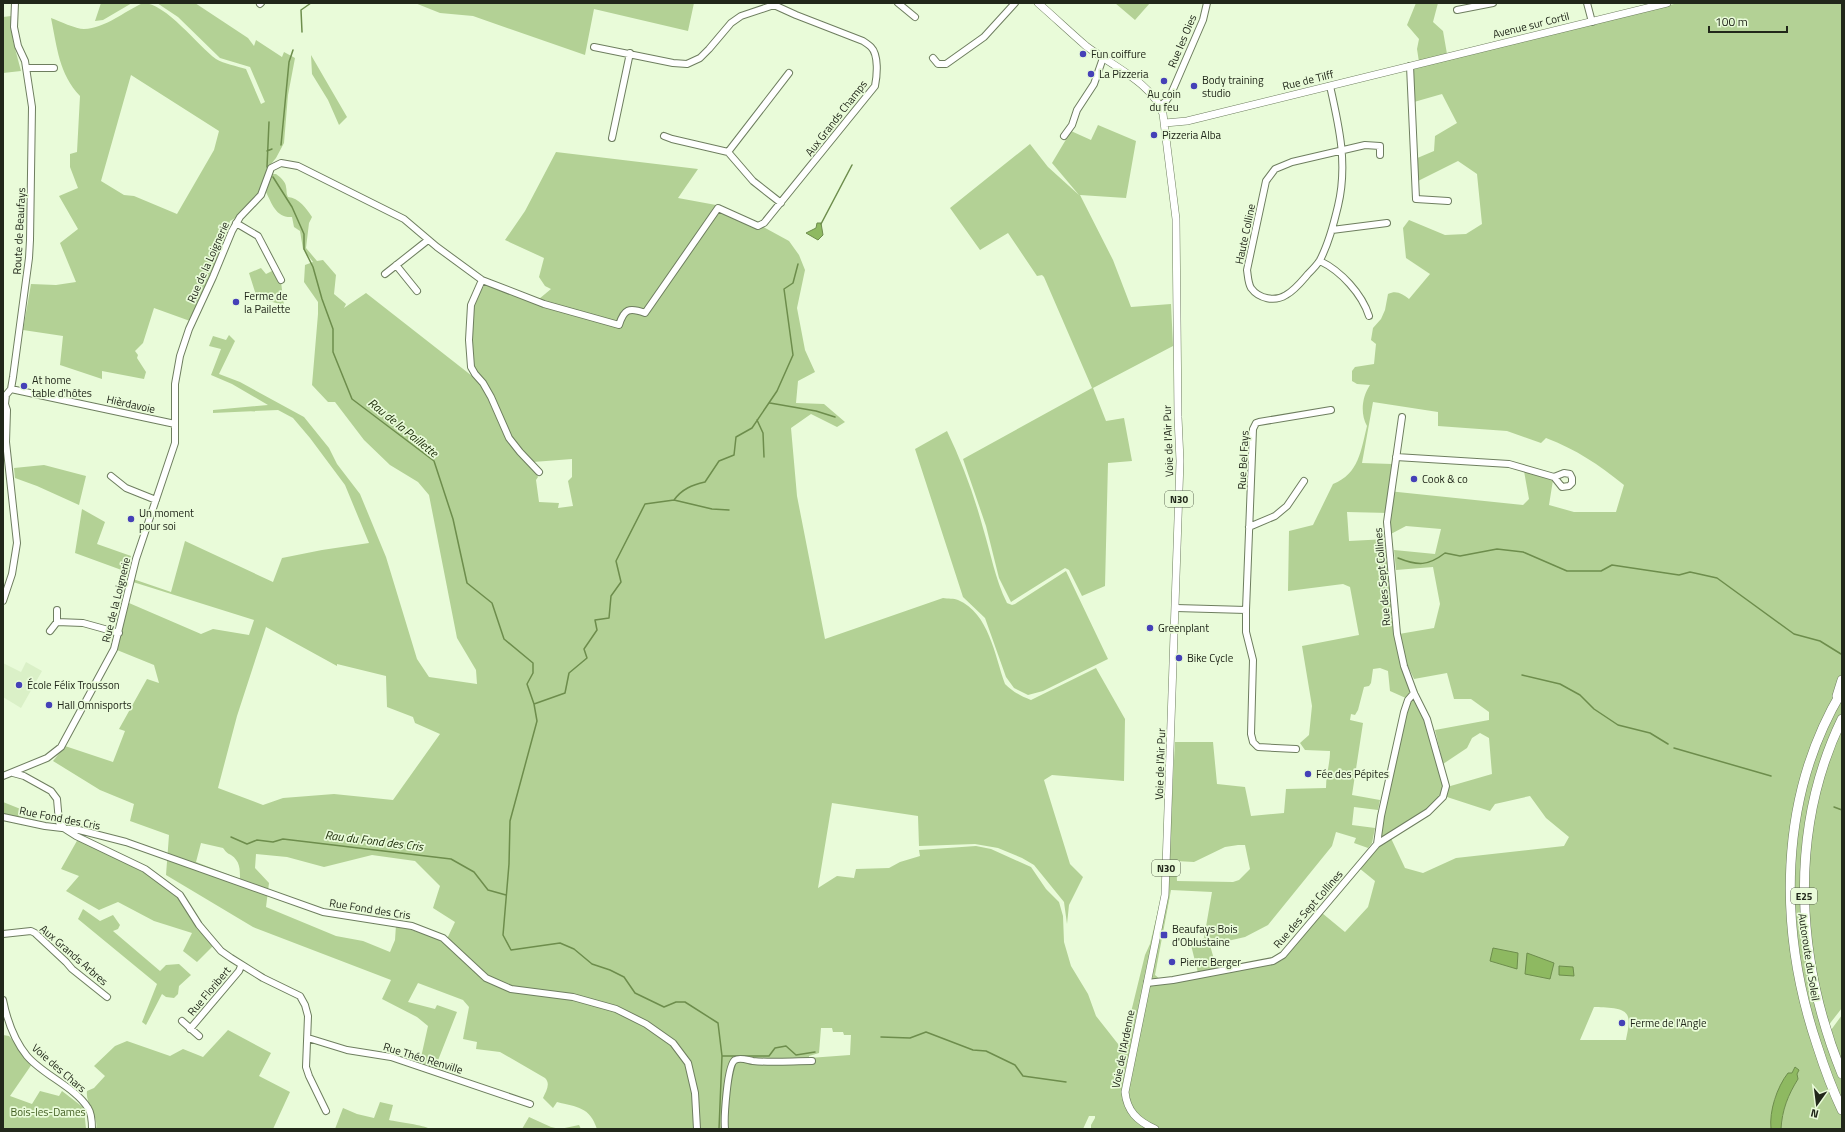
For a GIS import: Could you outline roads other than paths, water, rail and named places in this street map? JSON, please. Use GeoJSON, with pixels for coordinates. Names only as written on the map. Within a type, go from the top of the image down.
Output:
{"type":"FeatureCollection","features":[{"type":"Feature","properties":{"kind":"highway"},"geometry":{"type":"LineString","coordinates":[[1835,703],[1842,680]]}},
{"type":"Feature","properties":{"kind":"highway","name":"Autoroute du Soleil"},"geometry":{"type":"LineString","coordinates":[[1842,691],[1822,729],[1804,776],[1794,825],[1790,876],[1790,919],[1796,968],[1806,1014],[1822,1062],[1842,1110]]}},
{"type":"Feature","properties":{"kind":"highway","name":"Autoroute du Soleil"},"geometry":{"type":"LineString","coordinates":[[1842,719],[1818,779],[1808,828],[1803,875],[1804,917],[1810,965],[1821,1011],[1842,1074]]}},
{"type":"Feature","properties":{"kind":"main road","name":"Voie de l'Air Pur"},"geometry":{"type":"LineString","coordinates":[[1038,3],[1075,37],[1142,86],[1155,98],[1160,106],[1165,123],[1176,219],[1178,417],[1180,461],[1176,608],[1165,895],[1147,983]]}},
{"type":"Feature","properties":{"kind":"main road","name":"Avenue sur Cortil"},"geometry":{"type":"LineString","coordinates":[[1423,63],[1667,3]]}},
{"type":"Feature","properties":{"kind":"main road","name":"Rue de Tilff"},"geometry":{"type":"LineString","coordinates":[[1165,123],[1187,121],[1423,63]]}},
{"type":"Feature","properties":{"kind":"main road","name":"Voie de l'Ardenne"},"geometry":{"type":"LineString","coordinates":[[1147,983],[1125,1092],[1127,1105],[1135,1116],[1155,1129]]}},
{"type":"Feature","properties":{"kind":"street","name":"Route de Beaufays"},"geometry":{"type":"LineString","coordinates":[[3,601],[12,574],[17,543],[6,442],[7,410],[4,404],[6,395],[11,389],[30,252],[32,107],[24,57],[18,46],[14,27],[15,3]]}},
{"type":"Feature","properties":{"kind":"street"},"geometry":{"type":"LineString","coordinates":[[898,3],[915,17]]}},
{"type":"Feature","properties":{"kind":"street"},"geometry":{"type":"LineString","coordinates":[[933,58],[938,64],[946,64],[984,37],[1016,3]]}},
{"type":"Feature","properties":{"kind":"street","name":"Rue les Oies"},"geometry":{"type":"LineString","coordinates":[[1160,106],[1171,94],[1203,20],[1207,3]]}},
{"type":"Feature","properties":{"kind":"street"},"geometry":{"type":"LineString","coordinates":[[1457,10],[1493,3]]}},
{"type":"Feature","properties":{"kind":"street"},"geometry":{"type":"LineString","coordinates":[[1587,3],[1592,22]]}},
{"type":"Feature","properties":{"kind":"street"},"geometry":{"type":"LineString","coordinates":[[594,47],[630,53],[673,63],[687,64],[700,58],[709,50],[731,23],[741,16],[774,4]]}},
{"type":"Feature","properties":{"kind":"street","name":"Aux Grands Champs"},"geometry":{"type":"LineString","coordinates":[[764,223],[869,95],[875,86],[877,79],[876,56],[872,48],[863,41],[796,15],[774,4]]}},
{"type":"Feature","properties":{"kind":"street"},"geometry":{"type":"LineString","coordinates":[[612,138],[630,53]]}},
{"type":"Feature","properties":{"kind":"street"},"geometry":{"type":"LineString","coordinates":[[1064,136],[1072,125],[1077,110],[1094,84],[1103,58]]}},
{"type":"Feature","properties":{"kind":"street"},"geometry":{"type":"LineString","coordinates":[[1410,66],[1416,199],[1448,201]]}},
{"type":"Feature","properties":{"kind":"street"},"geometry":{"type":"LineString","coordinates":[[26,68],[54,68]]}},
{"type":"Feature","properties":{"kind":"street"},"geometry":{"type":"LineString","coordinates":[[728,152],[788,73]]}},
{"type":"Feature","properties":{"kind":"street"},"geometry":{"type":"LineString","coordinates":[[1330,86],[1342,151],[1342,186],[1332,230],[1320,261],[1331,266],[1342,276],[1366,305],[1369,316]]}},
{"type":"Feature","properties":{"kind":"street"},"geometry":{"type":"LineString","coordinates":[[664,136],[728,152],[753,181],[781,202]]}},
{"type":"Feature","properties":{"kind":"street","name":"Haute Colline"},"geometry":{"type":"LineString","coordinates":[[1320,261],[1292,291],[1279,298],[1272,300],[1260,296],[1249,283],[1247,270],[1266,181],[1275,169],[1292,162],[1365,145],[1380,146],[1380,156]]}},
{"type":"Feature","properties":{"kind":"street","name":"Rue de la Loignerie"},"geometry":{"type":"LineString","coordinates":[[3,776],[46,758],[61,747],[109,662],[119,633],[136,559],[175,443],[175,384],[182,348],[236,223],[261,196],[271,168],[276,164],[285,163],[298,166],[395,214],[482,280],[544,304],[619,325],[624,313],[629,310],[635,309],[645,313],[718,208],[758,226],[764,223]]}},
{"type":"Feature","properties":{"kind":"street"},"geometry":{"type":"LineString","coordinates":[[236,223],[258,236],[281,280]]}},
{"type":"Feature","properties":{"kind":"street"},"geometry":{"type":"LineString","coordinates":[[1332,230],[1387,223]]}},
{"type":"Feature","properties":{"kind":"street"},"geometry":{"type":"LineString","coordinates":[[385,274],[428,240]]}},
{"type":"Feature","properties":{"kind":"street"},"geometry":{"type":"LineString","coordinates":[[396,265],[417,291]]}},
{"type":"Feature","properties":{"kind":"street"},"geometry":{"type":"LineString","coordinates":[[482,280],[471,305],[469,340],[471,367],[475,374],[483,382],[509,438],[539,472]]}},
{"type":"Feature","properties":{"kind":"street","name":"Hièrdavoie"},"geometry":{"type":"LineString","coordinates":[[11,389],[175,424]]}},
{"type":"Feature","properties":{"kind":"street","name":"Rue Bel Fays"},"geometry":{"type":"LineString","coordinates":[[1296,749],[1258,747],[1253,742],[1251,734],[1253,660],[1246,632],[1246,610],[1253,429],[1256,423],[1265,420],[1332,410]]}},
{"type":"Feature","properties":{"kind":"street","name":"Rue des Sept Collines"},"geometry":{"type":"LineString","coordinates":[[1147,983],[1181,979],[1273,961],[1278,958],[1377,844],[1428,812],[1442,800],[1446,786],[1427,718],[1414,693],[1400,651],[1387,522],[1402,417]]}},
{"type":"Feature","properties":{"kind":"street"},"geometry":{"type":"LineString","coordinates":[[1396,457],[1509,464],[1554,477]]}},
{"type":"Feature","properties":{"kind":"street"},"geometry":{"type":"LineString","coordinates":[[111,476],[126,488],[156,500]]}},
{"type":"Feature","properties":{"kind":"street"},"geometry":{"type":"LineString","coordinates":[[1249,527],[1275,516],[1287,506],[1304,481]]}},
{"type":"Feature","properties":{"kind":"street"},"geometry":{"type":"LineString","coordinates":[[1176,608],[1246,610]]}},
{"type":"Feature","properties":{"kind":"street"},"geometry":{"type":"LineString","coordinates":[[50,631],[56,622],[57,610]]}},
{"type":"Feature","properties":{"kind":"street"},"geometry":{"type":"LineString","coordinates":[[56,622],[83,623],[119,633]]}},
{"type":"Feature","properties":{"kind":"street"},"geometry":{"type":"LineString","coordinates":[[1377,844],[1381,816],[1404,712],[1408,700],[1414,693]]}},
{"type":"Feature","properties":{"kind":"street"},"geometry":{"type":"LineString","coordinates":[[24,766],[23,773],[27,777]]}},
{"type":"Feature","properties":{"kind":"street"},"geometry":{"type":"LineString","coordinates":[[13,773],[27,777],[54,794],[59,822],[65,829],[76,836],[145,869],[180,894],[199,925],[221,951],[241,966],[300,996],[307,1009],[308,1038],[306,1067],[326,1111]]}},
{"type":"Feature","properties":{"kind":"street"},"geometry":{"type":"LineString","coordinates":[[45,826],[57,815]]}},
{"type":"Feature","properties":{"kind":"street","name":"Rue Fond des Cris"},"geometry":{"type":"LineString","coordinates":[[3,817],[45,826],[79,830],[145,848],[237,883],[323,912],[412,926],[443,938],[486,978],[511,989],[573,997],[616,1009],[646,1024],[673,1043],[688,1063],[695,1093],[697,1129]]}},
{"type":"Feature","properties":{"kind":"street","name":"Aux Grands Arbres"},"geometry":{"type":"LineString","coordinates":[[3,934],[32,931],[72,969],[107,997]]}},
{"type":"Feature","properties":{"kind":"street","name":"Rue Floribert"},"geometry":{"type":"LineString","coordinates":[[190,1029],[239,971],[241,966]]}},
{"type":"Feature","properties":{"kind":"street","name":"Voie des Chars"},"geometry":{"type":"LineString","coordinates":[[3,1000],[7,1018],[16,1039],[28,1056],[88,1108],[91,1116],[92,1129]]}},
{"type":"Feature","properties":{"kind":"street","name":"Rue Floribert"},"geometry":{"type":"LineString","coordinates":[[182,1021],[199,1036]]}},
{"type":"Feature","properties":{"kind":"street","name":"Rue Théo Renville"},"geometry":{"type":"LineString","coordinates":[[308,1038],[347,1050],[391,1057],[530,1104]]}},
{"type":"Feature","properties":{"kind":"street"},"geometry":{"type":"LineString","coordinates":[[725,1129],[724,1111],[728,1093],[729,1070],[733,1061],[736,1059],[754,1061],[812,1061]]}},
{"type":"Feature","properties":{"kind":"waterway","name":"Rau de la Paillette"},"geometry":{"type":"LineString","coordinates":[[302,32],[301,10],[311,3]]}},
{"type":"Feature","properties":{"kind":"waterway","name":"Rau de la Paillette"},"geometry":{"type":"LineString","coordinates":[[281,145],[289,62],[293,50]]}},
{"type":"Feature","properties":{"kind":"waterway","name":"Rau de la Paillette"},"geometry":{"type":"LineString","coordinates":[[267,167],[269,122]]}},
{"type":"Feature","properties":{"kind":"waterway","name":"Rau de la Paillette"},"geometry":{"type":"LineString","coordinates":[[267,151],[272,149]]}},
{"type":"Feature","properties":{"kind":"waterway"},"geometry":{"type":"LineString","coordinates":[[821,224],[852,165]]}},
{"type":"Feature","properties":{"kind":"waterway","name":"Rau de la Paillette"},"geometry":{"type":"LineString","coordinates":[[273,177],[292,207],[304,234],[304,249],[313,267],[322,299],[333,329],[333,352],[352,399],[434,461],[453,519],[467,583],[492,603],[504,639],[533,663],[533,673],[527,684],[534,704]]}},
{"type":"Feature","properties":{"kind":"waterway"},"geometry":{"type":"LineString","coordinates":[[719,1129],[722,1056],[718,1023],[685,1002],[676,1002],[664,1007],[635,993],[624,977],[610,970],[592,964],[574,949],[560,943],[511,950],[503,935],[509,864],[510,821],[537,721],[534,704],[565,693],[569,673],[587,658],[584,649],[597,630],[595,620],[609,618],[611,596],[621,582],[616,561],[645,504],[674,500],[680,493],[688,488],[705,482],[719,461],[734,455],[736,437],[752,428],[777,391],[793,355],[784,289],[793,283],[798,264]]}},
{"type":"Feature","properties":{"kind":"waterway"},"geometry":{"type":"LineString","coordinates":[[770,403],[816,411],[835,417]]}},
{"type":"Feature","properties":{"kind":"waterway"},"geometry":{"type":"LineString","coordinates":[[757,420],[763,433],[764,457]]}},
{"type":"Feature","properties":{"kind":"waterway"},"geometry":{"type":"LineString","coordinates":[[674,500],[712,509],[729,510]]}},
{"type":"Feature","properties":{"kind":"waterway"},"geometry":{"type":"LineString","coordinates":[[1398,558],[1411,562],[1423,563],[1433,560],[1445,553],[1460,556],[1497,549],[1523,552],[1567,571],[1601,571],[1612,565],[1679,575],[1690,572],[1717,578],[1794,634],[1820,641],[1841,654]]}},
{"type":"Feature","properties":{"kind":"waterway"},"geometry":{"type":"LineString","coordinates":[[1522,675],[1560,684],[1580,695],[1594,709],[1618,725],[1650,733],[1668,744]]}},
{"type":"Feature","properties":{"kind":"waterway"},"geometry":{"type":"LineString","coordinates":[[1674,748],[1771,776]]}},
{"type":"Feature","properties":{"kind":"waterway"},"geometry":{"type":"LineString","coordinates":[[1834,807],[1842,810]]}},
{"type":"Feature","properties":{"kind":"waterway","name":"Rau du Fond des Cris"},"geometry":{"type":"LineString","coordinates":[[231,837],[247,844],[257,840],[273,842],[283,839],[451,859],[474,872],[488,890],[506,895]]}},
{"type":"Feature","properties":{"kind":"waterway"},"geometry":{"type":"LineString","coordinates":[[881,1037],[910,1038],[926,1032],[973,1050],[986,1051],[1015,1065],[1023,1076],[1066,1082]]}},
{"type":"Feature","properties":{"kind":"waterway"},"geometry":{"type":"LineString","coordinates":[[723,1056],[769,1056],[775,1048],[786,1046],[796,1055],[815,1052]]}},
{"type":"Feature","properties":{"kind":"place","name":"Fun coiffure"},"geometry":{"type":"Point","coordinates":[1083,54]}},
{"type":"Feature","properties":{"kind":"place","name":"La Pizzeria"},"geometry":{"type":"Point","coordinates":[1091,74]}},
{"type":"Feature","properties":{"kind":"place","name":"Au coin du feu"},"geometry":{"type":"Point","coordinates":[1164,81]}},
{"type":"Feature","properties":{"kind":"place","name":"Body training studio"},"geometry":{"type":"Point","coordinates":[1194,86]}},
{"type":"Feature","properties":{"kind":"place","name":"Pizzeria Alba"},"geometry":{"type":"Point","coordinates":[1154,135]}},
{"type":"Feature","properties":{"kind":"place","name":"Ferme de la Pailette"},"geometry":{"type":"Point","coordinates":[236,302]}},
{"type":"Feature","properties":{"kind":"place","name":"At home table d'hôtes"},"geometry":{"type":"Point","coordinates":[24,386]}},
{"type":"Feature","properties":{"kind":"place","name":"Cook & co"},"geometry":{"type":"Point","coordinates":[1414,479]}},
{"type":"Feature","properties":{"kind":"place","name":"Un moment pour soi"},"geometry":{"type":"Point","coordinates":[131,519]}},
{"type":"Feature","properties":{"kind":"place","name":"Greenplant"},"geometry":{"type":"Point","coordinates":[1150,628]}},
{"type":"Feature","properties":{"kind":"place","name":"Bike Cycle"},"geometry":{"type":"Point","coordinates":[1179,658]}},
{"type":"Feature","properties":{"kind":"place","name":"École Félix Trousson"},"geometry":{"type":"Point","coordinates":[19,685]}},
{"type":"Feature","properties":{"kind":"place","name":"Hall Omnisports"},"geometry":{"type":"Point","coordinates":[49,705]}},
{"type":"Feature","properties":{"kind":"place","name":"Fée des Pépites"},"geometry":{"type":"Point","coordinates":[1308,774]}},
{"type":"Feature","properties":{"kind":"place","name":"Beaufays Bois d'Oblustaine"},"geometry":{"type":"Point","coordinates":[1164,935]}},
{"type":"Feature","properties":{"kind":"place","name":"Pierre Berger"},"geometry":{"type":"Point","coordinates":[1172,962]}},
{"type":"Feature","properties":{"kind":"place","name":"Ferme de l'Angle"},"geometry":{"type":"Point","coordinates":[1622,1023]}},
{"type":"Feature","properties":{"kind":"park label","name":"Bois-les-Dames"},"geometry":{"type":"Point","coordinates":[48,1112]}}]}
